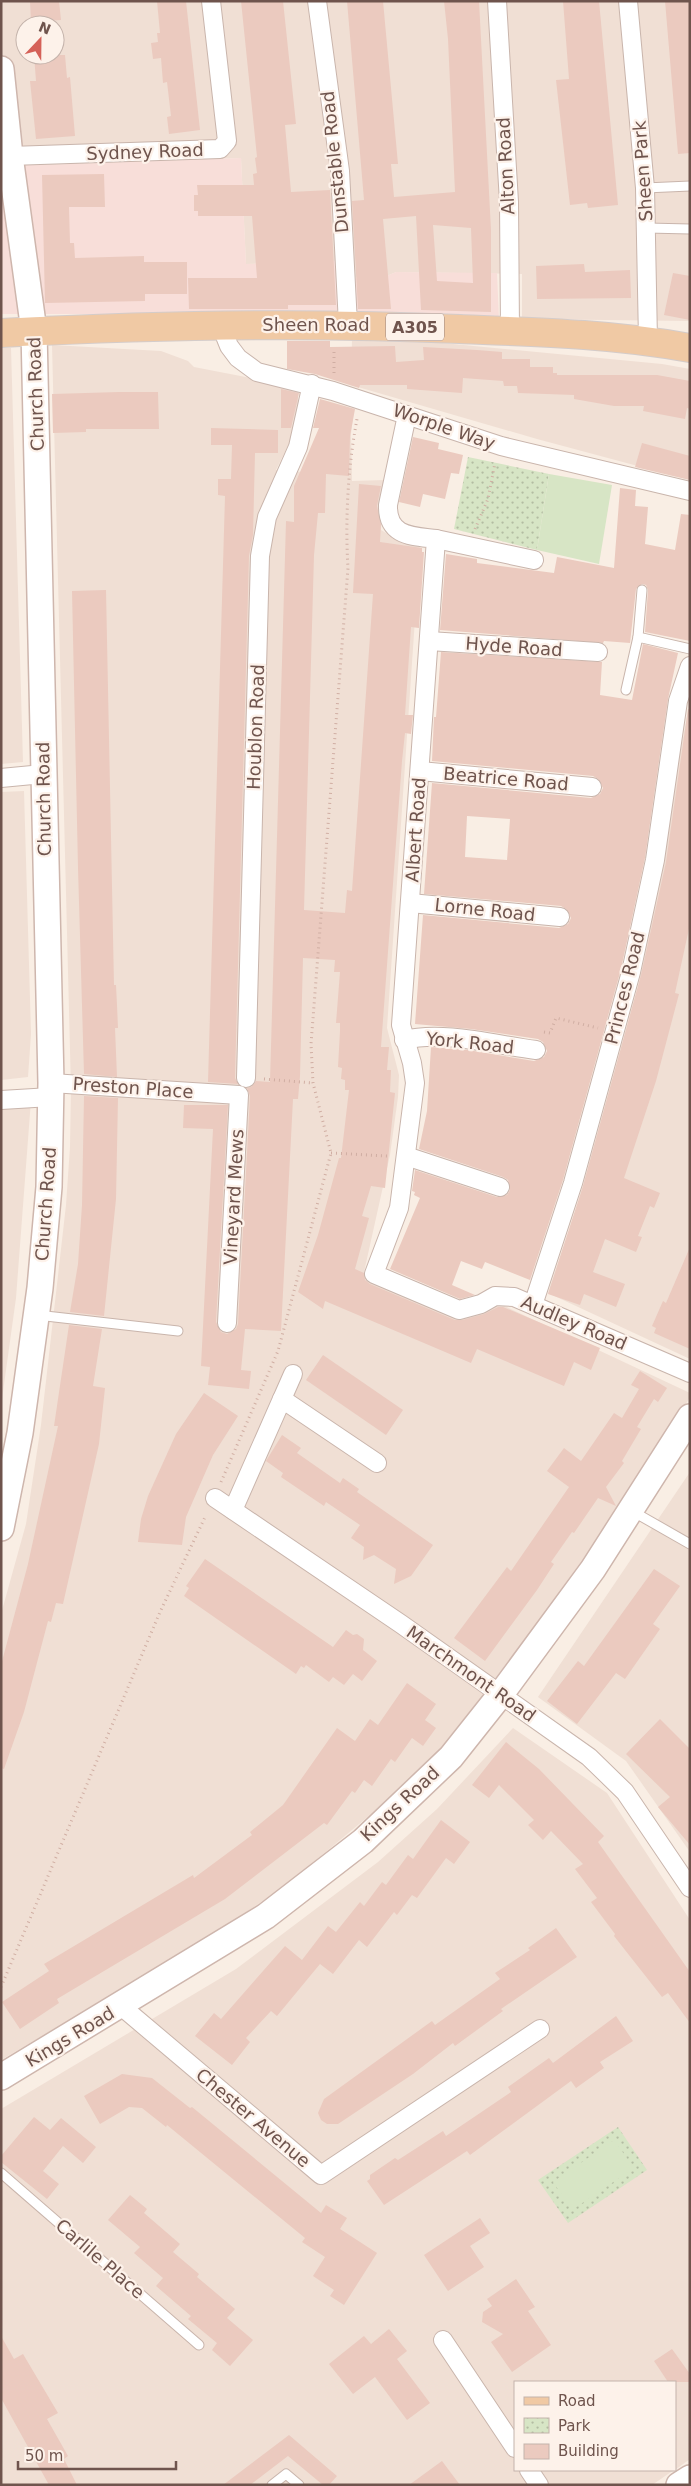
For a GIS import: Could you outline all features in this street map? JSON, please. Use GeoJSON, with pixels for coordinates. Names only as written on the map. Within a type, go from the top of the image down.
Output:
{"type":"FeatureCollection","features":[{"type":"Feature","properties":{"kind":"main road","name":"Sheen Road"},"geometry":{"type":"LineString","coordinates":[[1,333],[341,324],[510,331],[648,340],[690,348]]}},
{"type":"Feature","properties":{"kind":"street","name":"Sydney Road"},"geometry":{"type":"LineString","coordinates":[[10,156],[220,149],[226,141],[211,1]]}},
{"type":"Feature","properties":{"kind":"street","name":"Dunstable Road"},"geometry":{"type":"LineString","coordinates":[[317,1],[340,171],[341,324]]}},
{"type":"Feature","properties":{"kind":"street","name":"Alton Road"},"geometry":{"type":"LineString","coordinates":[[497,1],[509,202],[510,331]]}},
{"type":"Feature","properties":{"kind":"street","name":"Sheen Park"},"geometry":{"type":"LineString","coordinates":[[628,1],[645,188],[648,340]]}},
{"type":"Feature","properties":{"kind":"street","name":"Church Road"},"geometry":{"type":"LineString","coordinates":[[1,69],[10,156],[34,331],[51,1090],[49,1187],[36,1315],[20,1433],[2,1519]]}},
{"type":"Feature","properties":{"kind":"street","name":"Worple Way"},"geometry":{"type":"LineString","coordinates":[[221,326],[229,346],[238,358],[257,372],[334,390],[501,446],[690,491]]}},
{"type":"Feature","properties":{"kind":"street","name":"Houblon Road"},"geometry":{"type":"LineString","coordinates":[[246,1078],[260,556],[266,517],[298,447],[312,384]]}},
{"type":"Feature","properties":{"kind":"street"},"geometry":{"type":"LineString","coordinates":[[407,415],[388,505],[389,520],[395,528],[406,535],[472,546],[534,560]]}},
{"type":"Feature","properties":{"kind":"street","name":"Albert Road"},"geometry":{"type":"LineString","coordinates":[[374,1274],[399,1208],[415,1083],[412,1062],[401,1025],[436,539]]}},
{"type":"Feature","properties":{"kind":"street","name":"Hyde Road"},"geometry":{"type":"LineString","coordinates":[[429,641],[598,652]]}},
{"type":"Feature","properties":{"kind":"street","name":"Princes Road"},"geometry":{"type":"LineString","coordinates":[[533,1305],[573,1183],[632,972],[653,869],[678,701],[690,666]]}},
{"type":"Feature","properties":{"kind":"street","name":"Beatrice Road"},"geometry":{"type":"LineString","coordinates":[[420,771],[592,787]]}},
{"type":"Feature","properties":{"kind":"street"},"geometry":{"type":"LineString","coordinates":[[1,778],[43,774]]}},
{"type":"Feature","properties":{"kind":"street","name":"Lorne Road"},"geometry":{"type":"LineString","coordinates":[[410,903],[560,917]]}},
{"type":"Feature","properties":{"kind":"street","name":"York Road"},"geometry":{"type":"LineString","coordinates":[[404,1040],[417,1037],[437,1037],[536,1050]]}},
{"type":"Feature","properties":{"kind":"street","name":"Preston Place"},"geometry":{"type":"LineString","coordinates":[[1,1100],[51,1090],[215,1094]]}},
{"type":"Feature","properties":{"kind":"street","name":"Vineyard Mews"},"geometry":{"type":"LineString","coordinates":[[215,1094],[239,1095],[227,1322]]}},
{"type":"Feature","properties":{"kind":"street"},"geometry":{"type":"LineString","coordinates":[[406,1157],[500,1187]]}},
{"type":"Feature","properties":{"kind":"street","name":"Audley Road"},"geometry":{"type":"LineString","coordinates":[[374,1274],[459,1310],[481,1304],[496,1296],[514,1297],[690,1373]]}},
{"type":"Feature","properties":{"kind":"street"},"geometry":{"type":"LineString","coordinates":[[232,1510],[293,1374]]}},
{"type":"Feature","properties":{"kind":"street"},"geometry":{"type":"LineString","coordinates":[[282,1399],[377,1462]]}},
{"type":"Feature","properties":{"kind":"street","name":"Kings Road"},"geometry":{"type":"LineString","coordinates":[[1,2077],[121,2006],[266,1916],[363,1841],[451,1757],[501,1694],[593,1569],[632,1511],[690,1417]]}},
{"type":"Feature","properties":{"kind":"street","name":"Marchmont Road"},"geometry":{"type":"LineString","coordinates":[[214,1498],[501,1694],[588,1757],[625,1792],[690,1888]]}},
{"type":"Feature","properties":{"kind":"street","name":"Chester Avenue"},"geometry":{"type":"LineString","coordinates":[[121,2006],[322,2175],[540,2029]]}},
{"type":"Feature","properties":{"kind":"street"},"geometry":{"type":"LineString","coordinates":[[443,2340],[514,2446]]}},
{"type":"Feature","properties":{"kind":"street"},"geometry":{"type":"LineString","coordinates":[[530,2471],[539,2485]]}},
{"type":"Feature","properties":{"kind":"street"},"geometry":{"type":"LineString","coordinates":[[679,2485],[690,2478]]}},
{"type":"Feature","properties":{"kind":"lane"},"geometry":{"type":"LineString","coordinates":[[645,188],[690,186]]}},
{"type":"Feature","properties":{"kind":"lane"},"geometry":{"type":"LineString","coordinates":[[647,228],[690,230]]}},
{"type":"Feature","properties":{"kind":"lane"},"geometry":{"type":"LineString","coordinates":[[626,690],[638,637],[642,590]]}},
{"type":"Feature","properties":{"kind":"lane"},"geometry":{"type":"LineString","coordinates":[[638,637],[690,649]]}},
{"type":"Feature","properties":{"kind":"lane"},"geometry":{"type":"LineString","coordinates":[[36,1315],[178,1331]]}},
{"type":"Feature","properties":{"kind":"lane"},"geometry":{"type":"LineString","coordinates":[[632,1511],[690,1544]]}},
{"type":"Feature","properties":{"kind":"lane","name":"Carlile Place"},"geometry":{"type":"LineString","coordinates":[[1,2173],[200,2345]]}},
{"type":"Feature","properties":{"kind":"lane"},"geometry":{"type":"LineString","coordinates":[[272,2485],[286,2474],[299,2485]]}},
{"type":"Feature","properties":{"kind":"path"},"geometry":{"type":"LineString","coordinates":[[334,390],[341,324]]}},
{"type":"Feature","properties":{"kind":"path"},"geometry":{"type":"LineString","coordinates":[[472,546],[473,534],[488,499],[501,446]]}},
{"type":"Feature","properties":{"kind":"path"},"geometry":{"type":"LineString","coordinates":[[536,1050],[539,1032],[550,1033],[556,1018],[615,1032]]}},
{"type":"Feature","properties":{"kind":"path"},"geometry":{"type":"LineString","coordinates":[[246,1078],[314,1083]]}},
{"type":"Feature","properties":{"kind":"path"},"geometry":{"type":"LineString","coordinates":[[331,1153],[406,1157]]}},
{"type":"Feature","properties":{"kind":"shaded area"},"geometry":{"type":"Polygon","coordinates":[[[1,1],[690,1],[690,321],[522,319],[522,274],[396,272],[389,275],[351,278],[335,261],[246,264],[241,158],[40,165],[1,148],[1,1]]]}},
{"type":"Feature","properties":{"kind":"shaded area"},"geometry":{"type":"Polygon","coordinates":[[[1,148],[40,165],[241,158],[246,264],[335,261],[352,278],[389,275],[396,272],[497,273],[499,319],[186,314],[1,314],[1,148]]]}},
{"type":"Feature","properties":{"kind":"shaded area"},"geometry":{"type":"Polygon","coordinates":[[[352,339],[422,341],[662,364],[690,369],[690,480],[537,439],[351,385],[352,339]]]}},
{"type":"Feature","properties":{"kind":"shaded area"},"geometry":{"type":"Polygon","coordinates":[[[52,345],[161,351],[188,361],[194,367],[298,387],[298,425],[276,470],[303,472],[354,409],[351,434],[352,481],[385,480],[382,496],[381,530],[405,544],[420,546],[387,1028],[399,1075],[398,1097],[390,1155],[364,1272],[464,1316],[496,1302],[690,1393],[690,1397],[644,1473],[557,1602],[449,1741],[401,1789],[285,1886],[194,1947],[1,2060],[1,1614],[26,1524],[41,1425],[66,1205],[70,1147],[71,1089],[52,345]]]}},
{"type":"Feature","properties":{"kind":"shaded area"},"geometry":{"type":"Polygon","coordinates":[[[1,348],[11,348],[23,762],[1,764],[1,348]]]}},
{"type":"Feature","properties":{"kind":"shaded area"},"geometry":{"type":"Polygon","coordinates":[[[690,701],[690,1359],[548,1293],[578,1204],[639,983],[663,861],[677,769],[690,701]]]}},
{"type":"Feature","properties":{"kind":"shaded area"},"geometry":{"type":"Polygon","coordinates":[[[24,791],[31,1034],[28,1077],[1,1080],[1,792],[24,791]]]}},
{"type":"Feature","properties":{"kind":"shaded area"},"geometry":{"type":"Polygon","coordinates":[[[31,1100],[16,1298],[1,1406],[1,1104],[31,1100]]]}},
{"type":"Feature","properties":{"kind":"shaded area"},"geometry":{"type":"Polygon","coordinates":[[[690,1472],[690,1852],[626,1761],[538,1697],[690,1472]]]}},
{"type":"Feature","properties":{"kind":"shaded area"},"geometry":{"type":"Polygon","coordinates":[[[513,1728],[607,1793],[690,1920],[690,2459],[676,2469],[676,2381],[514,2381],[514,2471],[673,2471],[652,2485],[3,2485],[1,2109],[236,1969],[378,1862],[437,1809],[513,1728]]]}},
{"type":"Feature","properties":{"kind":"green space"},"geometry":{"type":"Polygon","coordinates":[[[468,457],[549,474],[537,550],[454,529],[468,457]]]}},
{"type":"Feature","properties":{"kind":"green space"},"geometry":{"type":"Polygon","coordinates":[[[549,474],[612,485],[599,564],[537,550],[549,474]]]}},
{"type":"Feature","properties":{"kind":"green space"},"geometry":{"type":"Polygon","coordinates":[[[618,2127],[647,2170],[568,2223],[538,2180],[618,2127]]]}},
{"type":"Feature","properties":{"kind":"green space"},"geometry":{"type":"Polygon","coordinates":[[[614,2140],[634,2168],[572,2210],[553,2182],[614,2140]]]}},
{"type":"Feature","properties":{"kind":"building"},"geometry":{"type":"Polygon","coordinates":[[[30,1],[59,1],[60,15],[31,15],[30,1]]]}},
{"type":"Feature","properties":{"kind":"building"},"geometry":{"type":"Polygon","coordinates":[[[157,1],[186,1],[200,130],[169,134],[167,117],[171,116],[167,82],[163,83],[161,58],[153,59],[151,43],[158,42],[157,33],[160,33],[157,1]]]}},
{"type":"Feature","properties":{"kind":"building"},"geometry":{"type":"Polygon","coordinates":[[[241,1],[283,1],[296,124],[285,125],[291,192],[330,190],[336,305],[288,305],[288,309],[189,309],[188,278],[257,278],[252,216],[198,216],[198,211],[194,211],[194,195],[198,195],[197,185],[254,185],[253,174],[257,173],[241,1]]]}},
{"type":"Feature","properties":{"kind":"building"},"geometry":{"type":"Polygon","coordinates":[[[347,1],[383,1],[398,164],[391,164],[394,197],[455,192],[448,39],[444,1],[479,1],[491,230],[491,312],[421,310],[416,216],[383,219],[391,309],[358,309],[352,201],[364,200],[347,1]],[[433,225],[437,281],[473,283],[471,228],[433,225]]]}},
{"type":"Feature","properties":{"kind":"building"},"geometry":{"type":"Polygon","coordinates":[[[563,1],[599,1],[618,205],[588,208],[587,203],[570,205],[556,80],[569,79],[563,1]]]}},
{"type":"Feature","properties":{"kind":"building"},"geometry":{"type":"Polygon","coordinates":[[[665,1],[690,1],[690,153],[678,154],[665,1]]]}},
{"type":"Feature","properties":{"kind":"building"},"geometry":{"type":"Polygon","coordinates":[[[65,55],[67,78],[70,77],[75,136],[36,139],[30,81],[36,81],[35,65],[65,65],[65,55]]]}},
{"type":"Feature","properties":{"kind":"building"},"geometry":{"type":"Polygon","coordinates":[[[104,174],[105,207],[69,207],[70,243],[74,243],[75,258],[144,256],[144,262],[187,262],[187,294],[145,294],[145,301],[45,303],[42,175],[104,174]]]}},
{"type":"Feature","properties":{"kind":"building"},"geometry":{"type":"Polygon","coordinates":[[[584,264],[585,272],[630,270],[631,298],[537,299],[536,266],[584,264]]]}},
{"type":"Feature","properties":{"kind":"building"},"geometry":{"type":"Polygon","coordinates":[[[673,273],[690,276],[690,320],[664,315],[673,273]]]}},
{"type":"Feature","properties":{"kind":"building"},"geometry":{"type":"Polygon","coordinates":[[[287,341],[330,341],[330,347],[395,346],[396,362],[424,360],[423,347],[502,352],[502,359],[530,359],[530,367],[553,367],[553,373],[557,373],[557,375],[657,375],[690,381],[690,409],[687,408],[685,419],[643,411],[644,406],[614,406],[574,399],[574,395],[518,393],[517,386],[504,386],[503,381],[463,378],[462,393],[407,389],[407,385],[360,385],[359,388],[315,374],[287,369],[287,341]]]}},
{"type":"Feature","properties":{"kind":"building"},"geometry":{"type":"Polygon","coordinates":[[[281,389],[299,393],[291,428],[281,428],[281,389]]]}},
{"type":"Feature","properties":{"kind":"building"},"geometry":{"type":"Polygon","coordinates":[[[158,392],[159,429],[86,429],[86,432],[53,433],[52,394],[158,392]]]}},
{"type":"Feature","properties":{"kind":"building"},"geometry":{"type":"Polygon","coordinates":[[[320,399],[355,409],[350,436],[349,476],[326,474],[325,513],[318,513],[314,555],[304,910],[345,913],[347,890],[352,891],[373,594],[353,593],[359,484],[381,486],[377,506],[381,524],[380,542],[422,548],[422,552],[424,552],[419,628],[411,627],[405,715],[413,715],[411,734],[405,733],[402,761],[381,1047],[389,1047],[387,1070],[391,1070],[390,1092],[395,1093],[385,1188],[371,1186],[362,1216],[369,1218],[355,1269],[364,1273],[365,1280],[370,1284],[455,1320],[462,1320],[484,1314],[498,1307],[503,1307],[600,1348],[591,1370],[574,1362],[564,1386],[477,1349],[471,1363],[325,1301],[323,1309],[298,1292],[318,1235],[339,1158],[341,1158],[349,1090],[345,1090],[345,1080],[341,1079],[342,1068],[338,1067],[340,1023],[336,1023],[340,972],[334,972],[335,960],[303,958],[300,1076],[298,1099],[293,1099],[281,1331],[245,1329],[241,1370],[251,1371],[249,1389],[208,1385],[210,1367],[201,1366],[213,1129],[183,1128],[184,1105],[228,1105],[216,1322],[221,1332],[227,1334],[236,1329],[238,1324],[250,1096],[247,1088],[251,1087],[256,1081],[270,1082],[286,521],[294,522],[294,486],[319,428],[313,428],[320,399]]]}},
{"type":"Feature","properties":{"kind":"building"},"geometry":{"type":"Polygon","coordinates":[[[211,428],[278,430],[278,453],[255,453],[253,535],[249,556],[235,1078],[238,1084],[208,1082],[225,496],[218,495],[218,479],[231,479],[232,445],[211,445],[211,428]]]}},
{"type":"Feature","properties":{"kind":"building"},"geometry":{"type":"Polygon","coordinates":[[[413,437],[439,443],[438,449],[463,455],[459,474],[451,473],[445,499],[423,494],[420,507],[399,502],[413,437]]]}},
{"type":"Feature","properties":{"kind":"building"},"geometry":{"type":"Polygon","coordinates":[[[642,443],[690,456],[690,480],[635,467],[642,443]]]}},
{"type":"Feature","properties":{"kind":"building"},"geometry":{"type":"Polygon","coordinates":[[[620,488],[636,490],[635,506],[648,507],[645,544],[675,550],[681,514],[690,515],[690,641],[645,632],[648,590],[646,585],[642,584],[636,589],[630,643],[604,641],[603,643],[440,630],[446,554],[477,559],[477,563],[554,573],[557,557],[614,568],[620,488]]]}},
{"type":"Feature","properties":{"kind":"building"},"geometry":{"type":"Polygon","coordinates":[[[106,590],[114,985],[116,985],[118,1028],[115,1028],[117,1077],[84,1074],[78,868],[72,591],[106,590]]]}},
{"type":"Feature","properties":{"kind":"building"},"geometry":{"type":"Polygon","coordinates":[[[643,644],[678,653],[668,699],[645,858],[621,969],[563,1180],[530,1280],[485,1262],[482,1269],[461,1261],[452,1285],[475,1295],[460,1299],[390,1269],[420,1198],[414,1195],[415,1192],[412,1191],[415,1170],[497,1197],[507,1195],[510,1190],[508,1180],[503,1177],[419,1149],[427,1111],[431,1047],[468,1050],[534,1061],[544,1057],[547,1051],[543,1042],[538,1039],[471,1029],[415,1024],[423,915],[559,928],[568,924],[571,918],[566,909],[561,906],[424,894],[432,783],[591,798],[600,794],[603,788],[598,779],[593,776],[432,761],[434,717],[436,717],[441,652],[602,662],[600,695],[632,700],[643,644]],[[467,816],[465,857],[507,860],[510,819],[467,816]]]}},
{"type":"Feature","properties":{"kind":"building"},"geometry":{"type":"Polygon","coordinates":[[[688,709],[690,710],[690,924],[675,993],[679,994],[656,1081],[624,1178],[660,1193],[654,1208],[650,1206],[638,1236],[642,1237],[636,1252],[605,1239],[593,1272],[625,1284],[616,1307],[584,1294],[580,1305],[548,1294],[583,1186],[641,975],[666,862],[688,709]]]}},
{"type":"Feature","properties":{"kind":"building"},"geometry":{"type":"Polygon","coordinates":[[[84,1096],[118,1098],[116,1199],[104,1316],[70,1312],[78,1264],[82,1205],[84,1096]]]}},
{"type":"Feature","properties":{"kind":"building"},"geometry":{"type":"Polygon","coordinates":[[[690,1247],[690,1349],[654,1333],[656,1328],[652,1326],[663,1301],[666,1303],[690,1247]]]}},
{"type":"Feature","properties":{"kind":"building"},"geometry":{"type":"Polygon","coordinates":[[[69,1325],[102,1329],[93,1386],[105,1388],[99,1444],[63,1604],[56,1603],[51,1622],[48,1621],[24,1712],[4,1769],[1,1768],[1,1665],[28,1564],[58,1426],[54,1426],[69,1325]]]}},
{"type":"Feature","properties":{"kind":"building"},"geometry":{"type":"Polygon","coordinates":[[[323,1355],[403,1410],[386,1435],[306,1380],[323,1355]]]}},
{"type":"Feature","properties":{"kind":"building"},"geometry":{"type":"Polygon","coordinates":[[[640,1371],[667,1388],[658,1402],[654,1399],[637,1427],[641,1429],[622,1461],[624,1463],[606,1487],[616,1506],[598,1498],[551,1562],[554,1564],[537,1590],[485,1661],[454,1638],[507,1567],[511,1571],[569,1487],[547,1471],[564,1448],[581,1461],[614,1413],[622,1418],[639,1389],[631,1385],[640,1371]]]}},
{"type":"Feature","properties":{"kind":"building"},"geometry":{"type":"Polygon","coordinates":[[[204,1393],[238,1416],[213,1455],[186,1517],[182,1545],[138,1542],[141,1519],[148,1496],[176,1434],[204,1393]]]}},
{"type":"Feature","properties":{"kind":"building"},"geometry":{"type":"Polygon","coordinates":[[[282,1435],[301,1448],[297,1453],[340,1483],[343,1478],[359,1489],[357,1492],[433,1545],[411,1576],[394,1584],[396,1569],[374,1555],[363,1560],[364,1547],[351,1538],[360,1525],[326,1502],[324,1506],[281,1477],[283,1473],[266,1461],[282,1435]]]}},
{"type":"Feature","properties":{"kind":"building"},"geometry":{"type":"Polygon","coordinates":[[[205,1559],[333,1647],[346,1630],[353,1635],[357,1634],[364,1639],[363,1650],[377,1661],[362,1681],[353,1674],[344,1685],[333,1677],[329,1682],[306,1665],[304,1668],[301,1666],[296,1674],[184,1596],[189,1588],[186,1586],[205,1559]]]}},
{"type":"Feature","properties":{"kind":"building"},"geometry":{"type":"Polygon","coordinates":[[[654,1569],[680,1586],[653,1624],[660,1629],[625,1679],[616,1673],[577,1724],[547,1701],[578,1661],[584,1666],[654,1569]]]}},
{"type":"Feature","properties":{"kind":"building"},"geometry":{"type":"Polygon","coordinates":[[[407,1683],[436,1704],[425,1720],[436,1728],[423,1746],[412,1738],[395,1762],[391,1759],[372,1786],[364,1780],[355,1793],[352,1791],[327,1825],[324,1823],[225,1899],[57,1999],[59,2003],[20,2029],[2,2002],[49,1971],[44,1964],[193,1875],[194,1878],[252,1835],[250,1832],[283,1805],[337,1728],[355,1741],[370,1719],[378,1725],[407,1683]]]}},
{"type":"Feature","properties":{"kind":"building"},"geometry":{"type":"Polygon","coordinates":[[[660,1719],[690,1749],[690,1845],[658,1807],[670,1797],[626,1754],[660,1719]]]}},
{"type":"Feature","properties":{"kind":"building"},"geometry":{"type":"Polygon","coordinates":[[[506,1742],[539,1769],[604,1836],[598,1842],[690,1972],[690,2023],[668,1993],[662,1997],[614,1936],[615,1934],[591,1902],[597,1898],[575,1869],[583,1864],[551,1831],[543,1840],[528,1825],[534,1820],[499,1785],[489,1798],[472,1785],[506,1742]]]}},
{"type":"Feature","properties":{"kind":"building"},"geometry":{"type":"Polygon","coordinates":[[[441,1820],[470,1842],[454,1864],[446,1858],[417,1898],[412,1895],[397,1915],[394,1912],[367,1947],[359,1940],[333,1974],[320,1964],[277,2016],[271,2011],[246,2038],[250,2042],[232,2065],[195,2036],[214,2013],[221,2019],[285,1946],[302,1960],[328,1926],[336,1932],[360,1902],[364,1906],[382,1882],[386,1885],[408,1855],[413,1859],[441,1820]]]}},
{"type":"Feature","properties":{"kind":"building"},"geometry":{"type":"Polygon","coordinates":[[[556,1928],[577,1957],[501,2009],[503,2011],[455,2046],[453,2043],[413,2074],[338,2124],[327,2124],[321,2120],[318,2113],[324,2099],[432,2021],[435,2025],[500,1979],[495,1973],[530,1950],[528,1948],[556,1928]]]}},
{"type":"Feature","properties":{"kind":"building"},"geometry":{"type":"Polygon","coordinates":[[[616,2016],[633,2041],[600,2062],[604,2068],[576,2088],[571,2081],[470,2155],[467,2151],[384,2205],[367,2181],[370,2179],[370,2175],[395,2158],[398,2160],[443,2131],[446,2136],[511,2092],[508,2087],[549,2058],[553,2063],[616,2016]]]}},
{"type":"Feature","properties":{"kind":"building"},"geometry":{"type":"Polygon","coordinates":[[[122,2074],[152,2078],[190,2108],[192,2107],[321,2213],[326,2205],[347,2218],[340,2229],[377,2253],[344,2305],[330,2296],[334,2290],[313,2276],[325,2257],[302,2242],[305,2238],[167,2125],[166,2127],[142,2108],[129,2107],[100,2124],[84,2096],[122,2074]]]}},
{"type":"Feature","properties":{"kind":"building"},"geometry":{"type":"Polygon","coordinates":[[[34,2117],[50,2130],[61,2118],[96,2147],[83,2163],[63,2146],[43,2171],[59,2184],[47,2199],[1,2162],[1,2156],[34,2117]]]}},
{"type":"Feature","properties":{"kind":"building"},"geometry":{"type":"Polygon","coordinates":[[[130,2195],[147,2209],[144,2213],[180,2244],[173,2252],[199,2274],[197,2277],[235,2309],[227,2318],[253,2340],[230,2366],[212,2350],[217,2343],[188,2319],[191,2316],[156,2286],[163,2278],[134,2253],[140,2247],[108,2220],[130,2195]]]}},
{"type":"Feature","properties":{"kind":"building"},"geometry":{"type":"Polygon","coordinates":[[[480,2218],[490,2233],[470,2246],[484,2267],[448,2291],[424,2255],[480,2218]]]}},
{"type":"Feature","properties":{"kind":"building"},"geometry":{"type":"Polygon","coordinates":[[[516,2279],[535,2307],[528,2311],[551,2345],[512,2372],[491,2342],[503,2334],[482,2322],[483,2312],[492,2306],[487,2299],[516,2279]]]}},
{"type":"Feature","properties":{"kind":"building"},"geometry":{"type":"Polygon","coordinates":[[[389,2329],[407,2351],[397,2359],[430,2403],[407,2420],[375,2377],[353,2394],[329,2364],[364,2336],[371,2344],[389,2329]]]}},
{"type":"Feature","properties":{"kind":"building"},"geometry":{"type":"Polygon","coordinates":[[[1,2336],[14,2359],[23,2354],[58,2413],[47,2419],[68,2456],[64,2459],[77,2485],[49,2485],[1,2398],[1,2336]]]}},
{"type":"Feature","properties":{"kind":"building"},"geometry":{"type":"Polygon","coordinates":[[[672,2349],[690,2374],[690,2382],[667,2381],[654,2361],[672,2349]]]}},
{"type":"Feature","properties":{"kind":"building"},"geometry":{"type":"Polygon","coordinates":[[[289,2435],[337,2476],[329,2485],[323,2485],[288,2456],[250,2485],[223,2485],[289,2435]]]}},
{"type":"Feature","properties":{"kind":"building"},"geometry":{"type":"Polygon","coordinates":[[[442,2461],[460,2485],[409,2485],[442,2461]]]}}]}
